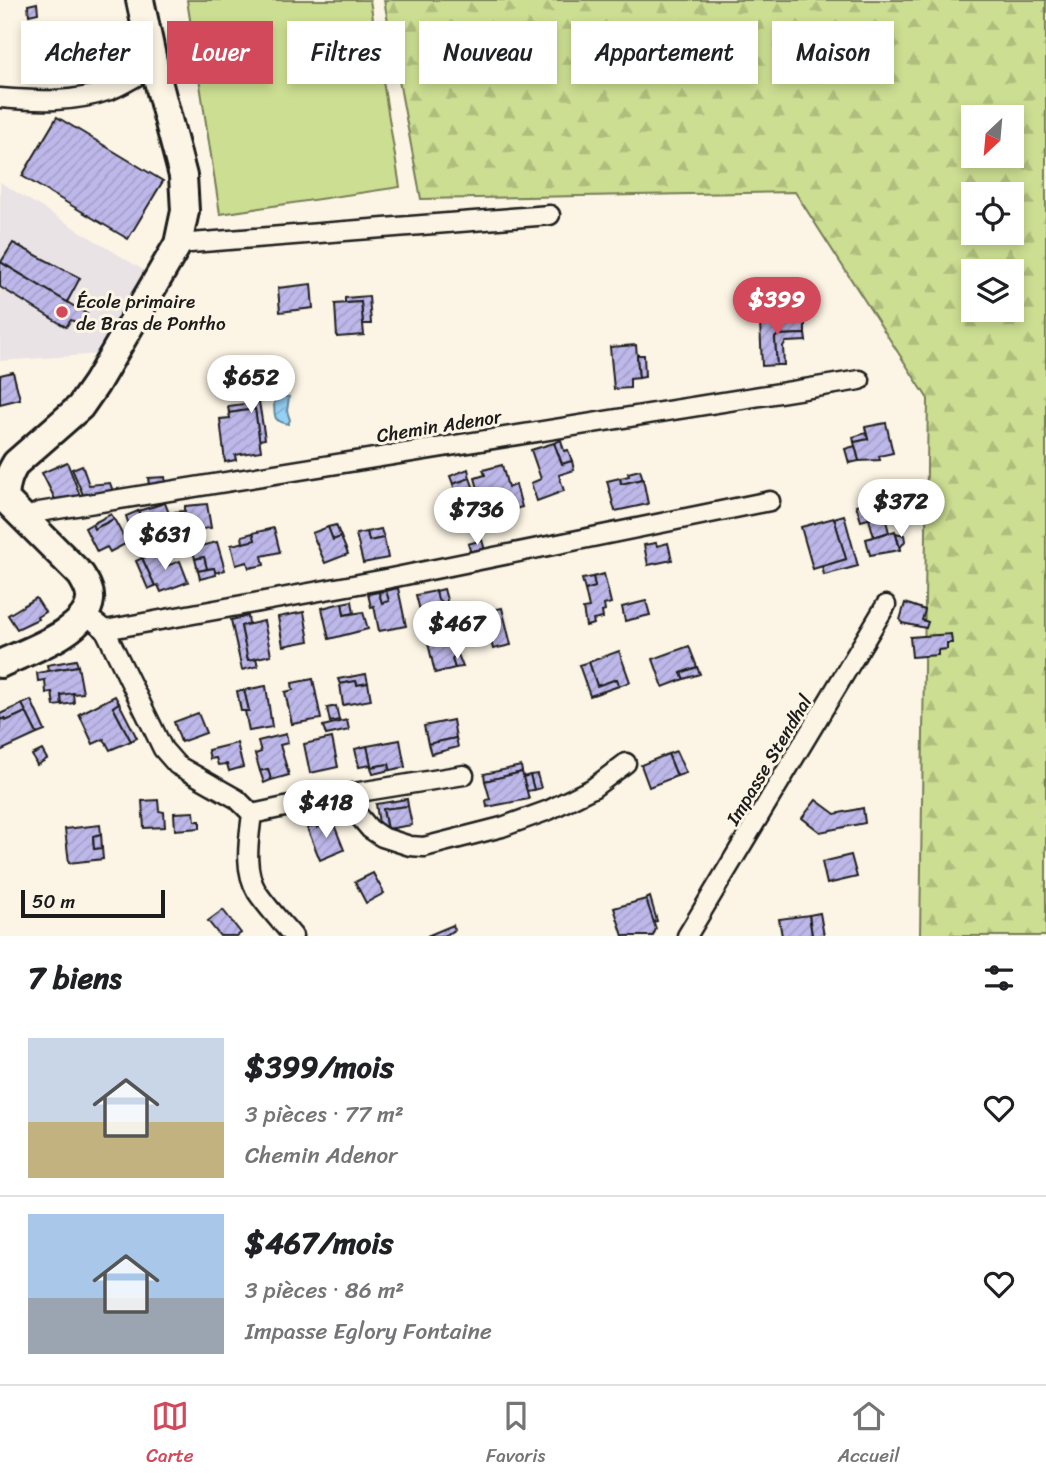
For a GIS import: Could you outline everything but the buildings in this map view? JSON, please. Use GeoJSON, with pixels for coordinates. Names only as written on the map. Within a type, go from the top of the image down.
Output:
{"type":"FeatureCollection","features":[{"type":"Feature","properties":{"kind":"main road"},"geometry":{"type":"LineString","coordinates":[[0,664],[95,622],[89,588],[81,575],[5,499],[6,483],[16,463],[80,407],[96,384],[178,244],[185,211],[184,176],[154,66],[140,0]]}},
{"type":"Feature","properties":{"kind":"street"},"geometry":{"type":"LineString","coordinates":[[0,97],[33,101],[69,100],[111,90],[154,66]]}},
{"type":"Feature","properties":{"kind":"street"},"geometry":{"type":"LineString","coordinates":[[178,244],[550,215]]}},
{"type":"Feature","properties":{"kind":"street","name":"Chemin Adenor"},"geometry":{"type":"LineString","coordinates":[[26,520],[40,512],[860,380]]}},
{"type":"Feature","properties":{"kind":"street"},"geometry":{"type":"LineString","coordinates":[[252,814],[237,799],[177,765],[163,750],[95,622],[386,579],[770,501]]}},
{"type":"Feature","properties":{"kind":"street","name":"Impasse Stendhal"},"geometry":{"type":"LineString","coordinates":[[687,936],[886,605]]}},
{"type":"Feature","properties":{"kind":"street"},"geometry":{"type":"LineString","coordinates":[[341,795],[370,829],[382,837],[410,846],[424,847],[502,827],[549,810],[593,788],[626,763]]}},
{"type":"Feature","properties":{"kind":"street"},"geometry":{"type":"LineString","coordinates":[[252,814],[341,795],[464,775]]}},
{"type":"Feature","properties":{"kind":"street"},"geometry":{"type":"LineString","coordinates":[[252,814],[248,846],[250,869],[256,890],[293,936]]}},
{"type":"Feature","properties":{"kind":"shaded area","name":"École primaire de Bras de Pontho"},"geometry":{"type":"Polygon","coordinates":[[[0,182],[145,271],[102,354],[0,361],[0,182]]]}},
{"type":"Feature","properties":{"kind":"green space"},"geometry":{"type":"Polygon","coordinates":[[[187,0],[370,0],[373,21],[287,21],[287,84],[383,84],[400,187],[220,214],[200,84],[273,84],[273,21],[190,21],[187,0]]]}},
{"type":"Feature","properties":{"kind":"green space"},"geometry":{"type":"Polygon","coordinates":[[[384,0],[1046,0],[1046,936],[920,936],[928,399],[795,192],[421,199],[400,84],[405,84],[405,21],[388,21],[384,0]]]}},
{"type":"Feature","properties":{"kind":"water"},"geometry":{"type":"Polygon","coordinates":[[[279,396],[289,397],[288,424],[275,417],[274,402],[279,396]]]}},
{"type":"Feature","properties":{"kind":"place","name":"École primaire de Bras de Pontho"},"geometry":{"type":"Point","coordinates":[62,312]}}]}
